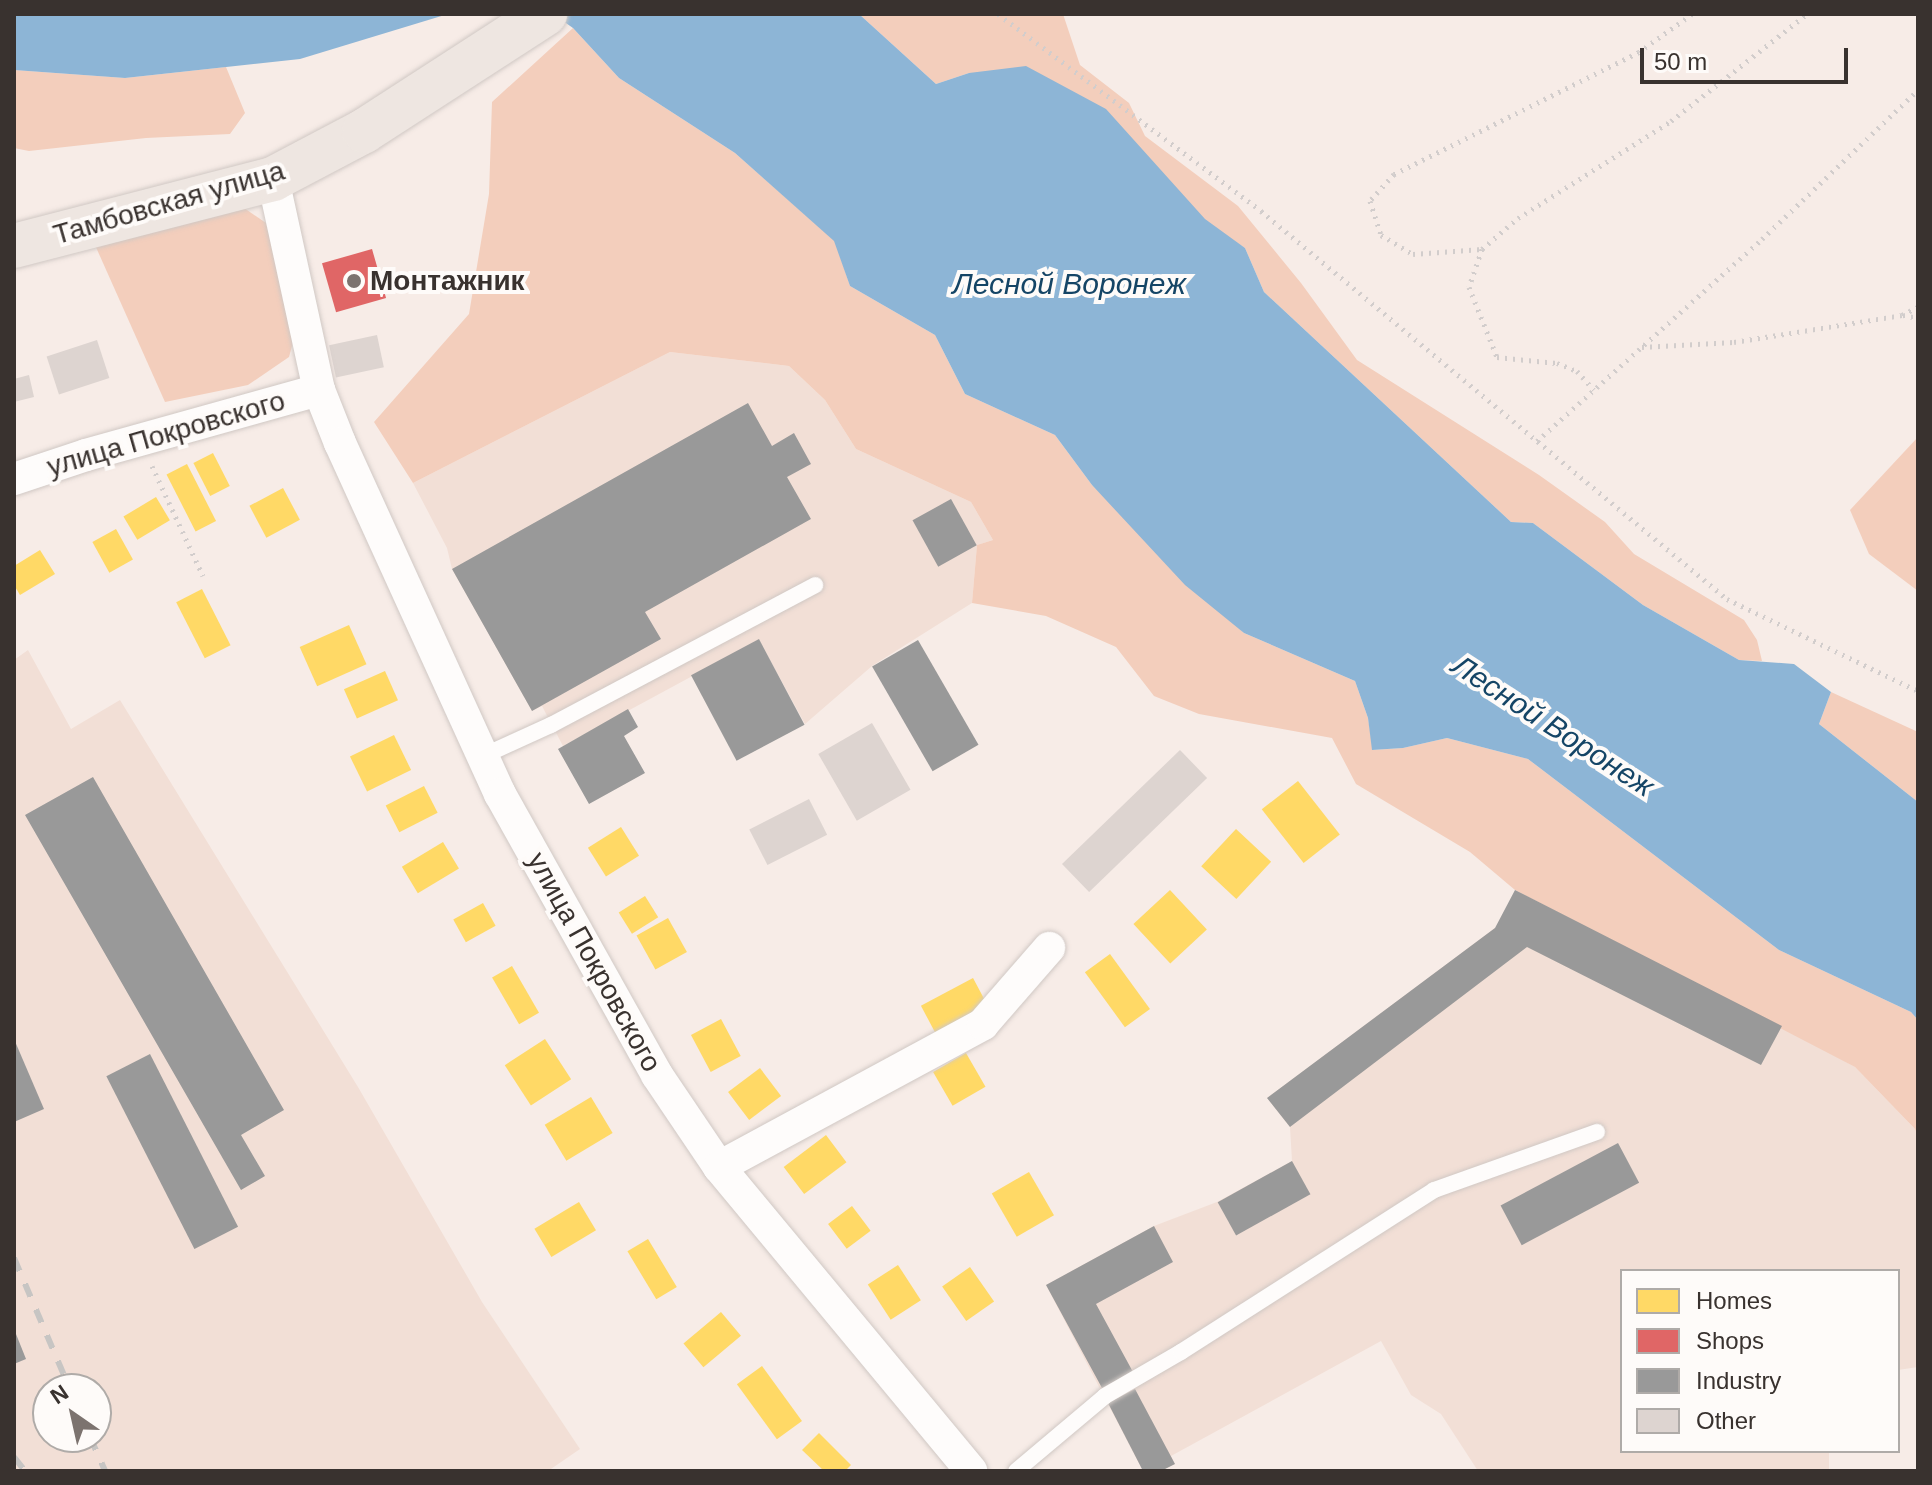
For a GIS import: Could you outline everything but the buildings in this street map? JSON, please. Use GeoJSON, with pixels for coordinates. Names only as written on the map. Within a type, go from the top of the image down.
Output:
{"type":"FeatureCollection","features":[{"type":"Feature","properties":{"kind":"main road","name":"Тамбовская улица"},"geometry":{"type":"LineString","coordinates":[[14,246],[273,179],[364,131],[545,14]]}},
{"type":"Feature","properties":{"kind":"street","name":"улица Покровского"},"geometry":{"type":"LineString","coordinates":[[273,179],[319,390],[500,794],[657,1075],[719,1167],[971,1471]]}},
{"type":"Feature","properties":{"kind":"street","name":"улица Покровского"},"geometry":{"type":"LineString","coordinates":[[14,479],[319,390]]}},
{"type":"Feature","properties":{"kind":"street"},"geometry":{"type":"LineString","coordinates":[[719,1167],[983,1024],[1049,948]]}},
{"type":"Feature","properties":{"kind":"lane"},"geometry":{"type":"LineString","coordinates":[[483,756],[551,725],[815,585]]}},
{"type":"Feature","properties":{"kind":"lane"},"geometry":{"type":"LineString","coordinates":[[1016,1471],[1105,1396],[1181,1352],[1434,1190],[1597,1132]]}},
{"type":"Feature","properties":{"kind":"path"},"geometry":{"type":"LineString","coordinates":[[998,14],[1261,211],[1727,599],[1918,691]]}},
{"type":"Feature","properties":{"kind":"path"},"geometry":{"type":"LineString","coordinates":[[1482,249],[1413,254],[1381,235],[1370,201],[1394,174],[1639,52],[1692,14]]}},
{"type":"Feature","properties":{"kind":"path"},"geometry":{"type":"LineString","coordinates":[[1594,390],[1577,371],[1557,363],[1497,357],[1469,287],[1482,249],[1518,218],[1671,121],[1807,14]]}},
{"type":"Feature","properties":{"kind":"path"},"geometry":{"type":"LineString","coordinates":[[1537,441],[1762,239],[1918,90]]}},
{"type":"Feature","properties":{"kind":"path"},"geometry":{"type":"LineString","coordinates":[[1641,347],[1734,342],[1902,315],[1918,307]]}},
{"type":"Feature","properties":{"kind":"path"},"geometry":{"type":"LineString","coordinates":[[1902,315],[1918,318]]}},
{"type":"Feature","properties":{"kind":"path"},"geometry":{"type":"LineString","coordinates":[[137,441],[168,495],[203,576]]}},
{"type":"Feature","properties":{"kind":"shaded area"},"geometry":{"type":"Polygon","coordinates":[[[859,14],[1063,14],[1080,65],[1129,103],[1145,136],[1238,206],[1301,283],[1357,360],[1539,475],[1605,522],[1634,554],[1744,620],[1757,640],[1762,661],[1739,660],[1643,605],[1533,523],[1511,522],[1264,292],[1245,248],[969,73],[936,84],[859,14]]]}},
{"type":"Feature","properties":{"kind":"shaded area"},"geometry":{"type":"Polygon","coordinates":[[[573,28],[619,78],[735,153],[835,241],[850,286],[935,335],[965,394],[1055,435],[1092,485],[1244,633],[1355,681],[1368,718],[1373,750],[1403,748],[1447,738],[1528,759],[1779,950],[1911,1012],[1918,1020],[1918,1137],[1915,1129],[1855,1067],[1515,890],[1470,852],[1356,784],[1332,738],[1199,714],[1154,696],[1116,647],[1046,616],[972,603],[977,545],[993,540],[971,502],[856,449],[825,400],[789,366],[670,352],[413,483],[374,422],[469,314],[489,194],[492,102],[573,28]]]}},
{"type":"Feature","properties":{"kind":"shaded area"},"geometry":{"type":"Polygon","coordinates":[[[226,67],[245,113],[230,134],[146,138],[29,151],[14,148],[14,70],[125,78],[226,67]]]}},
{"type":"Feature","properties":{"kind":"shaded area"},"geometry":{"type":"Polygon","coordinates":[[[234,201],[266,223],[295,335],[289,357],[248,385],[165,402],[95,245],[234,201]]]}},
{"type":"Feature","properties":{"kind":"shaded area"},"geometry":{"type":"Polygon","coordinates":[[[670,352],[789,366],[825,400],[856,449],[971,502],[993,540],[977,545],[972,603],[872,666],[805,724],[759,640],[563,746],[542,706],[532,711],[452,569],[447,548],[413,483],[670,352]]]}},
{"type":"Feature","properties":{"kind":"shaded area"},"geometry":{"type":"Polygon","coordinates":[[[1918,437],[1918,591],[1869,554],[1850,510],[1918,437]]]}},
{"type":"Feature","properties":{"kind":"shaded area"},"geometry":{"type":"Polygon","coordinates":[[[28,650],[71,729],[120,700],[358,1087],[482,1302],[580,1449],[548,1471],[14,1471],[14,660],[28,650]]]}},
{"type":"Feature","properties":{"kind":"shaded area"},"geometry":{"type":"Polygon","coordinates":[[[1831,692],[1918,732],[1918,802],[1819,724],[1831,692]]]}},
{"type":"Feature","properties":{"kind":"shaded area"},"geometry":{"type":"Polygon","coordinates":[[[1495,928],[1782,1026],[1855,1067],[1915,1129],[1918,1137],[1918,1367],[1900,1370],[1900,1269],[1620,1269],[1620,1453],[1829,1453],[1829,1471],[1478,1471],[1441,1414],[1411,1395],[1381,1341],[1171,1456],[1175,1464],[1161,1471],[1143,1471],[1046,1285],[1154,1226],[1217,1202],[1292,1161],[1290,1127],[1267,1098],[1495,928]]]}},
{"type":"Feature","properties":{"kind":"water"},"geometry":{"type":"Polygon","coordinates":[[[14,14],[448,14],[300,59],[125,78],[14,70],[14,14]]]}},
{"type":"Feature","properties":{"kind":"water","name":"Лесной Воронеж"},"geometry":{"type":"Polygon","coordinates":[[[553,14],[859,14],[936,84],[969,73],[1026,66],[1106,109],[1205,219],[1245,248],[1264,292],[1511,522],[1533,523],[1643,605],[1739,660],[1794,664],[1831,692],[1819,724],[1918,802],[1918,1020],[1911,1012],[1779,950],[1528,759],[1447,738],[1403,748],[1372,750],[1368,718],[1355,681],[1244,633],[1185,585],[1092,485],[1055,435],[965,394],[935,335],[850,286],[834,241],[735,153],[619,78],[573,28],[553,14]]]}},
{"type":"Feature","properties":{"kind":"railway"},"geometry":{"type":"LineString","coordinates":[[14,1258],[63,1373]]}},
{"type":"Feature","properties":{"kind":"railway"},"geometry":{"type":"LineString","coordinates":[[97,1453],[105,1471]]}},
{"type":"Feature","properties":{"kind":"railway"},"geometry":{"type":"LineString","coordinates":[[14,1457],[25,1471]]}},
{"type":"Feature","properties":{"kind":"place","name":"Монтажник"},"geometry":{"type":"Point","coordinates":[354,281]}}]}
